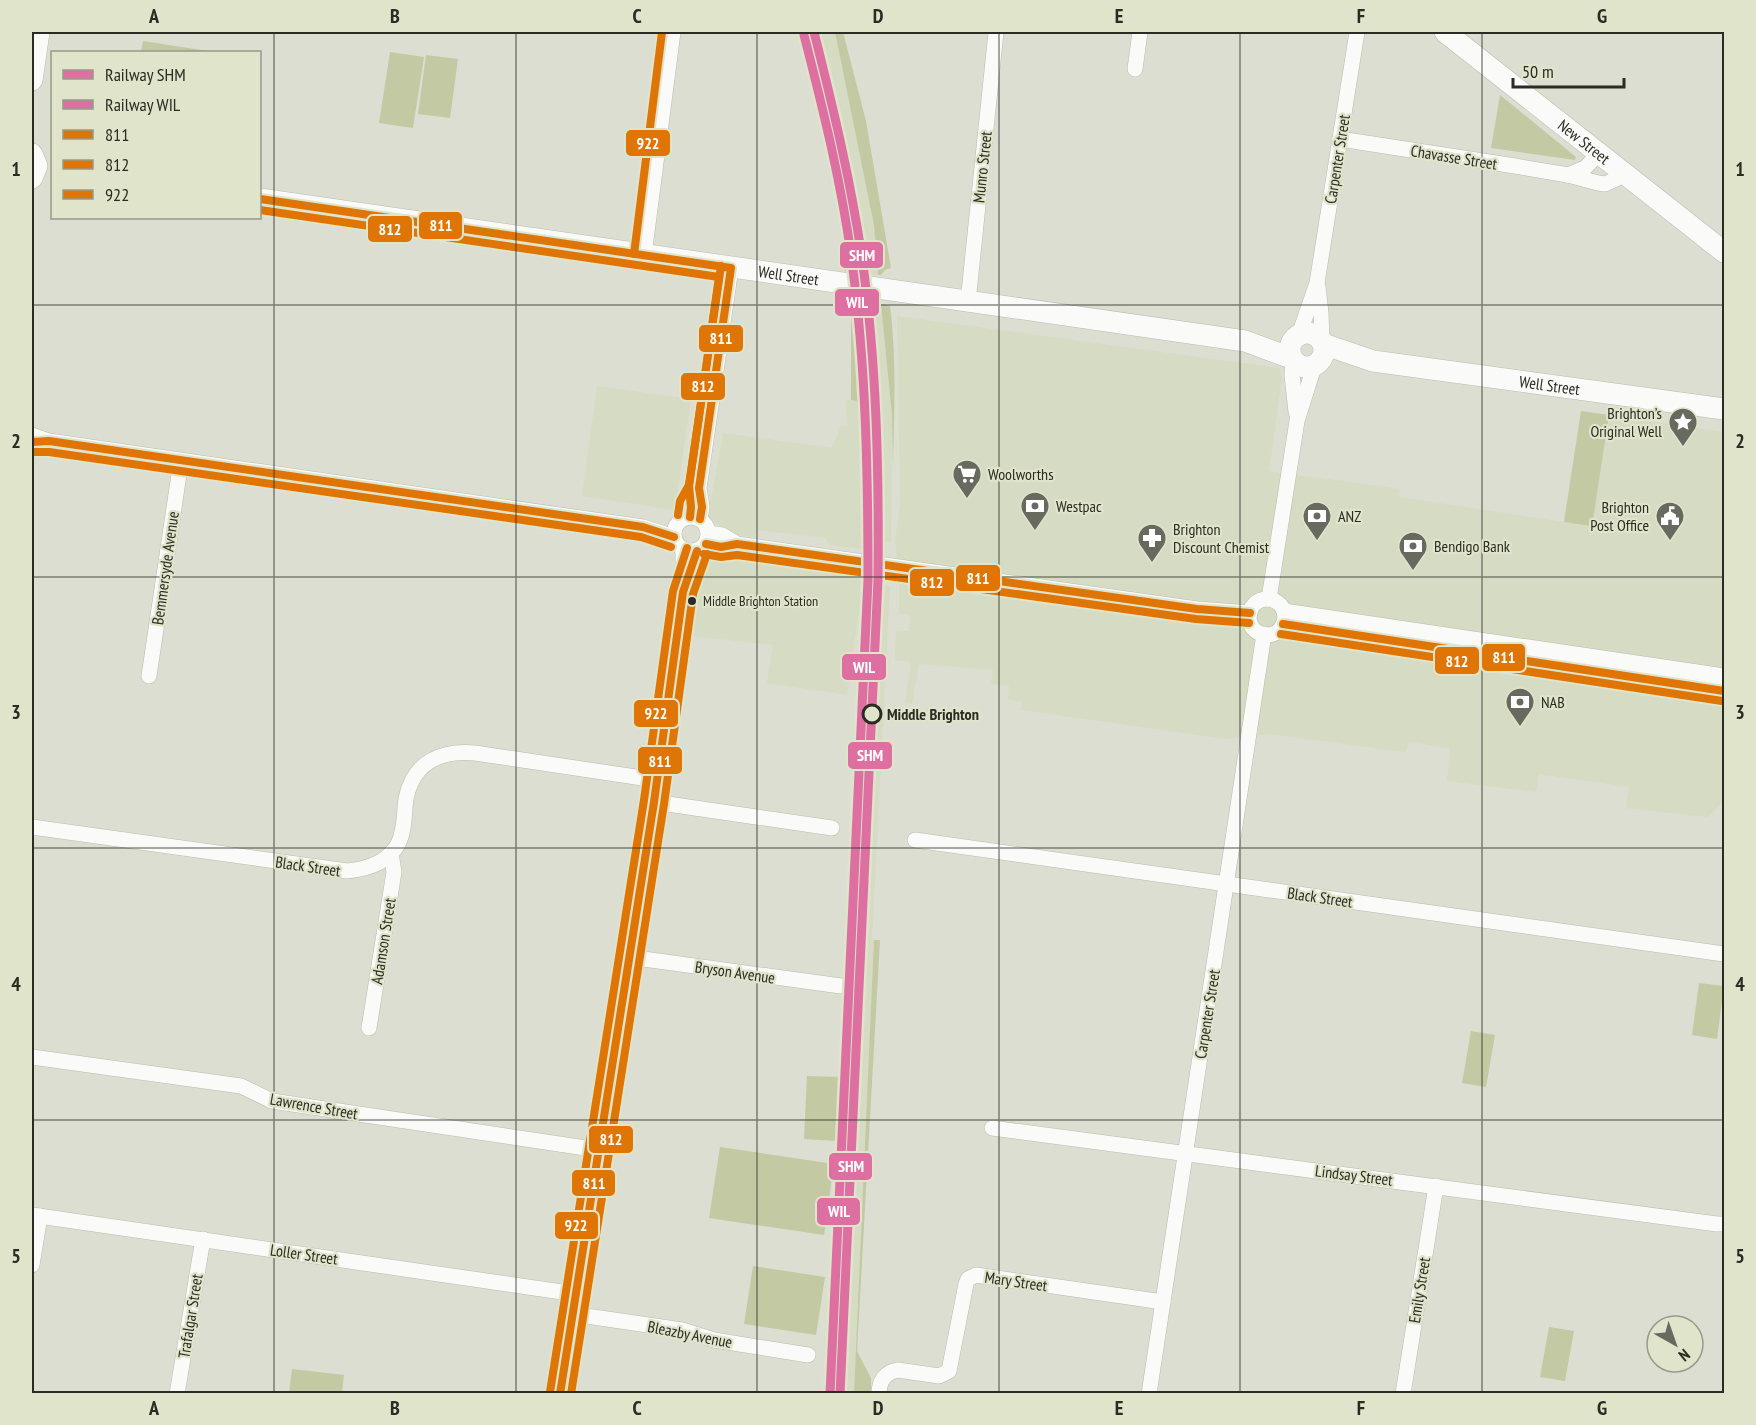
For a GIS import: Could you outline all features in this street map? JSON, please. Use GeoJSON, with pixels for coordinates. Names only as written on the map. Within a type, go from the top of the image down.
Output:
{"type":"FeatureCollection","features":[{"type":"Feature","properties":{"kind":"street"},"geometry":{"type":"LineString","coordinates":[[32,80],[39,32]]}},
{"type":"Feature","properties":{"kind":"street"},"geometry":{"type":"LineString","coordinates":[[644,255],[673,32]]}},
{"type":"Feature","properties":{"kind":"street","name":"Munro Street"},"geometry":{"type":"LineString","coordinates":[[968,302],[996,32]]}},
{"type":"Feature","properties":{"kind":"street"},"geometry":{"type":"LineString","coordinates":[[1135,69],[1140,32]]}},
{"type":"Feature","properties":{"kind":"street","name":"New Street"},"geometry":{"type":"LineString","coordinates":[[1445,32],[1725,252]]}},
{"type":"Feature","properties":{"kind":"street","name":"Carpenter Street"},"geometry":{"type":"LineString","coordinates":[[1298,336],[1317,283],[1356,33]]}},
{"type":"Feature","properties":{"kind":"street","name":"Chavasse Street"},"geometry":{"type":"LineString","coordinates":[[1340,139],[1568,175],[1605,184],[1624,173]]}},
{"type":"Feature","properties":{"kind":"street"},"geometry":{"type":"LineString","coordinates":[[1568,175],[1585,168],[1599,153]]}},
{"type":"Feature","properties":{"kind":"street","name":"Well Street"},"geometry":{"type":"LineString","coordinates":[[261,199],[1245,341],[1292,360]]}},
{"type":"Feature","properties":{"kind":"street"},"geometry":{"type":"LineString","coordinates":[[730,268],[699,489],[690,505],[685,525],[676,543],[699,544],[722,535],[737,544],[1197,609],[1250,613]]}},
{"type":"Feature","properties":{"kind":"street","name":"Carpenter Street"},"geometry":{"type":"LineString","coordinates":[[1269,599],[1297,421],[1319,354],[1321,313],[1317,283]]}},
{"type":"Feature","properties":{"kind":"street"},"geometry":{"type":"LineString","coordinates":[[1304,333],[1314,334],[1319,354],[1302,367],[1292,360],[1290,349],[1298,336],[1304,333]]}},
{"type":"Feature","properties":{"kind":"street","name":"Well Street"},"geometry":{"type":"LineString","coordinates":[[1245,341],[1298,336]]}},
{"type":"Feature","properties":{"kind":"street","name":"Well Street"},"geometry":{"type":"LineString","coordinates":[[1319,354],[1725,409]]}},
{"type":"Feature","properties":{"kind":"street","name":"Carpenter Street"},"geometry":{"type":"LineString","coordinates":[[1292,360],[1297,421]]}},
{"type":"Feature","properties":{"kind":"street"},"geometry":{"type":"LineString","coordinates":[[32,435],[50,441],[181,461],[643,527],[706,525],[683,592],[654,802],[560,1394]]}},
{"type":"Feature","properties":{"kind":"street"},"geometry":{"type":"LineString","coordinates":[[32,442],[50,441]]}},
{"type":"Feature","properties":{"kind":"street","name":"Bemmersyde Avenue"},"geometry":{"type":"LineString","coordinates":[[149,676],[181,461]]}},
{"type":"Feature","properties":{"kind":"street"},"geometry":{"type":"LineString","coordinates":[[1269,599],[1278,603],[1283,618],[1275,632],[1264,634],[1254,629],[1249,619],[1250,613],[1254,604],[1269,599]]}},
{"type":"Feature","properties":{"kind":"street"},"geometry":{"type":"LineString","coordinates":[[1283,618],[1725,676]]}},
{"type":"Feature","properties":{"kind":"street"},"geometry":{"type":"LineString","coordinates":[[1283,618],[1725,691]]}},
{"type":"Feature","properties":{"kind":"street","name":"Carpenter Street"},"geometry":{"type":"LineString","coordinates":[[1149,1394],[1264,634]]}},
{"type":"Feature","properties":{"kind":"street"},"geometry":{"type":"LineString","coordinates":[[391,853],[400,839],[406,798],[413,779],[427,763],[444,754],[475,753],[657,780]]}},
{"type":"Feature","properties":{"kind":"street"},"geometry":{"type":"LineString","coordinates":[[654,802],[832,828]]}},
{"type":"Feature","properties":{"kind":"street","name":"Black Street"},"geometry":{"type":"LineString","coordinates":[[32,826],[347,872],[371,866],[391,853]]}},
{"type":"Feature","properties":{"kind":"street","name":"Black Street"},"geometry":{"type":"LineString","coordinates":[[915,840],[1725,954]]}},
{"type":"Feature","properties":{"kind":"street","name":"Adamson Street"},"geometry":{"type":"LineString","coordinates":[[369,1028],[394,872],[391,853]]}},
{"type":"Feature","properties":{"kind":"street","name":"Bryson Avenue"},"geometry":{"type":"LineString","coordinates":[[629,957],[841,986]]}},
{"type":"Feature","properties":{"kind":"street","name":"Lawrence Street"},"geometry":{"type":"LineString","coordinates":[[32,1057],[241,1086],[272,1101],[599,1150]]}},
{"type":"Feature","properties":{"kind":"street","name":"Lindsay Street"},"geometry":{"type":"LineString","coordinates":[[992,1128],[1722,1225]]}},
{"type":"Feature","properties":{"kind":"street","name":"Emily Street"},"geometry":{"type":"LineString","coordinates":[[1403,1394],[1436,1186]]}},
{"type":"Feature","properties":{"kind":"street"},"geometry":{"type":"LineString","coordinates":[[32,1265],[36,1215]]}},
{"type":"Feature","properties":{"kind":"street","name":"Loller Street"},"geometry":{"type":"LineString","coordinates":[[36,1215],[576,1294]]}},
{"type":"Feature","properties":{"kind":"street","name":"Trafalgar Street"},"geometry":{"type":"LineString","coordinates":[[177,1394],[203,1239]]}},
{"type":"Feature","properties":{"kind":"street","name":"Mary Street"},"geometry":{"type":"LineString","coordinates":[[879,1394],[884,1377],[892,1371],[939,1376],[945,1375],[952,1367],[966,1282],[976,1275],[1163,1302]]}},
{"type":"Feature","properties":{"kind":"street","name":"Bleazby Avenue"},"geometry":{"type":"LineString","coordinates":[[573,1314],[682,1330],[714,1340],[808,1355]]}},
{"type":"Feature","properties":{"kind":"shaded area"},"geometry":{"type":"Polygon","coordinates":[[[798,32],[803,32],[820,90],[860,273],[847,272],[841,268],[844,239],[818,108],[798,32]]]}},
{"type":"Feature","properties":{"kind":"shaded area"},"geometry":{"type":"Polygon","coordinates":[[[803,32],[835,32],[874,225],[878,275],[860,273],[820,90],[803,32]]]}},
{"type":"Feature","properties":{"kind":"shaded area"},"geometry":{"type":"Polygon","coordinates":[[[835,32],[843,32],[866,121],[891,268],[885,270],[881,275],[878,275],[874,225],[835,32]]]}},
{"type":"Feature","properties":{"kind":"shaded area"},"geometry":{"type":"Polygon","coordinates":[[[143,41],[208,51],[141,51],[143,41]]]}},
{"type":"Feature","properties":{"kind":"shaded area"},"geometry":{"type":"Polygon","coordinates":[[[390,52],[424,57],[413,128],[379,123],[390,52]]]}},
{"type":"Feature","properties":{"kind":"shaded area"},"geometry":{"type":"Polygon","coordinates":[[[426,55],[458,59],[450,118],[418,114],[426,55]]]}},
{"type":"Feature","properties":{"kind":"shaded area"},"geometry":{"type":"Polygon","coordinates":[[[1500,95],[1576,157],[1575,160],[1491,148],[1500,95]]]}},
{"type":"Feature","properties":{"kind":"shaded area"},"geometry":{"type":"Polygon","coordinates":[[[851,302],[863,303],[868,374],[872,539],[869,539],[857,401],[851,400],[851,302]]]}},
{"type":"Feature","properties":{"kind":"shaded area"},"geometry":{"type":"Polygon","coordinates":[[[863,303],[881,304],[892,415],[891,542],[872,539],[868,374],[863,303]]]}},
{"type":"Feature","properties":{"kind":"shaded area"},"geometry":{"type":"Polygon","coordinates":[[[881,304],[890,306],[894,347],[893,469],[892,415],[881,304]]]}},
{"type":"Feature","properties":{"kind":"shaded area"},"geometry":{"type":"Polygon","coordinates":[[[897,316],[1279,368],[1282,378],[1269,471],[1400,489],[1399,497],[1564,522],[1581,411],[1724,432],[1724,801],[1708,817],[1626,808],[1629,787],[1539,774],[1536,792],[1447,781],[1450,748],[1409,742],[1406,752],[1269,734],[1227,739],[1021,710],[1022,702],[1008,699],[1009,686],[991,684],[993,670],[919,664],[912,704],[905,703],[911,662],[895,660],[896,631],[909,631],[910,615],[899,614],[899,575],[895,542],[900,504],[897,316]]]}},
{"type":"Feature","properties":{"kind":"shaded area"},"geometry":{"type":"Polygon","coordinates":[[[597,386],[691,399],[675,510],[582,496],[597,386]]]}},
{"type":"Feature","properties":{"kind":"shaded area"},"geometry":{"type":"Polygon","coordinates":[[[845,400],[857,401],[870,550],[829,545],[826,538],[758,530],[755,537],[742,536],[711,520],[708,516],[708,500],[711,499],[723,433],[832,448],[841,426],[848,426],[845,400]]]}},
{"type":"Feature","properties":{"kind":"shaded area"},"geometry":{"type":"Polygon","coordinates":[[[1581,411],[1609,415],[1592,526],[1564,522],[1581,411]]]}},
{"type":"Feature","properties":{"kind":"shaded area"},"geometry":{"type":"Polygon","coordinates":[[[714,553],[864,577],[847,695],[767,683],[773,645],[693,636],[706,559],[714,553]]]}},
{"type":"Feature","properties":{"kind":"shaded area"},"geometry":{"type":"Polygon","coordinates":[[[871,582],[890,586],[872,939],[874,940],[862,1230],[854,1393],[834,1394],[854,939],[858,939],[863,834],[873,609],[868,609],[871,582]]]}},
{"type":"Feature","properties":{"kind":"shaded area"},"geometry":{"type":"Polygon","coordinates":[[[845,939],[854,939],[834,1393],[826,1393],[837,1141],[804,1139],[807,1076],[840,1077],[845,939]]]}},
{"type":"Feature","properties":{"kind":"shaded area"},"geometry":{"type":"Polygon","coordinates":[[[874,940],[880,940],[857,1351],[871,1378],[871,1393],[854,1394],[874,940]]]}},
{"type":"Feature","properties":{"kind":"shaded area"},"geometry":{"type":"Polygon","coordinates":[[[1699,983],[1724,986],[1717,1039],[1692,1035],[1699,983]]]}},
{"type":"Feature","properties":{"kind":"shaded area"},"geometry":{"type":"Polygon","coordinates":[[[1471,1031],[1495,1035],[1486,1087],[1462,1083],[1471,1031]]]}},
{"type":"Feature","properties":{"kind":"shaded area"},"geometry":{"type":"Polygon","coordinates":[[[720,1147],[834,1164],[824,1235],[709,1218],[720,1147]]]}},
{"type":"Feature","properties":{"kind":"shaded area"},"geometry":{"type":"Polygon","coordinates":[[[753,1266],[825,1277],[816,1335],[744,1324],[753,1266]]]}},
{"type":"Feature","properties":{"kind":"shaded area"},"geometry":{"type":"Polygon","coordinates":[[[1549,1327],[1574,1331],[1565,1381],[1540,1377],[1549,1327]]]}},
{"type":"Feature","properties":{"kind":"shaded area"},"geometry":{"type":"Polygon","coordinates":[[[292,1369],[344,1375],[342,1393],[289,1393],[292,1369]]]}},
{"type":"Feature","properties":{"kind":"rail line","name":"SHM"},"geometry":{"type":"LineString","coordinates":[[814,32],[853,201],[862,258],[874,379],[878,500],[878,580],[840,1394]]}},
{"type":"Feature","properties":{"kind":"rail line","name":"WIL"},"geometry":{"type":"LineString","coordinates":[[804,35],[825,119],[852,262],[863,381],[867,500],[868,580],[830,1394]]}},
{"type":"Feature","properties":{"kind":"transit line","name":"922"},"geometry":{"type":"LineString","coordinates":[[634,254],[662,32]]}},
{"type":"Feature","properties":{"kind":"transit line","name":"811"},"geometry":{"type":"LineString","coordinates":[[261,199],[731,268],[699,488],[702,507],[700,519]]}},
{"type":"Feature","properties":{"kind":"transit line","name":"812"},"geometry":{"type":"LineString","coordinates":[[261,210],[719,277],[689,486],[690,517]]}},
{"type":"Feature","properties":{"kind":"transit line","name":"922"},"geometry":{"type":"LineString","coordinates":[[678,515],[680,501],[689,485],[721,266]]}},
{"type":"Feature","properties":{"kind":"transit line","name":"811"},"geometry":{"type":"LineString","coordinates":[[32,442],[49,441],[643,527],[674,537]]}},
{"type":"Feature","properties":{"kind":"transit line","name":"812"},"geometry":{"type":"LineString","coordinates":[[33,452],[49,452],[641,537],[671,547]]}},
{"type":"Feature","properties":{"kind":"transit line","name":"811"},"geometry":{"type":"LineString","coordinates":[[706,544],[721,547],[737,544],[1197,609],[1250,613]]}},
{"type":"Feature","properties":{"kind":"transit line","name":"922"},"geometry":{"type":"LineString","coordinates":[[550,1392],[644,800],[673,591],[687,548]]}},
{"type":"Feature","properties":{"kind":"transit line","name":"811"},"geometry":{"type":"LineString","coordinates":[[560,1394],[654,802],[683,592],[697,551]]}},
{"type":"Feature","properties":{"kind":"transit line","name":"812"},"geometry":{"type":"LineString","coordinates":[[704,554],[721,557],[737,555],[1196,619],[1249,623]]}},
{"type":"Feature","properties":{"kind":"transit line","name":"812"},"geometry":{"type":"LineString","coordinates":[[571,1394],[664,804],[693,594],[707,554]]}},
{"type":"Feature","properties":{"kind":"transit line","name":"811"},"geometry":{"type":"LineString","coordinates":[[1283,624],[1724,691]]}},
{"type":"Feature","properties":{"kind":"transit line","name":"812"},"geometry":{"type":"LineString","coordinates":[[1281,634],[1722,701]]}},
{"type":"Feature","properties":{"kind":"place","name":"Brighton’s Original Well"},"geometry":{"type":"Point","coordinates":[1683,448]}},
{"type":"Feature","properties":{"kind":"place","name":"Woolworths"},"geometry":{"type":"Point","coordinates":[967,500]}},
{"type":"Feature","properties":{"kind":"place","name":"Westpac"},"geometry":{"type":"Point","coordinates":[1035,532]}},
{"type":"Feature","properties":{"kind":"place","name":"ANZ"},"geometry":{"type":"Point","coordinates":[1317,542]}},
{"type":"Feature","properties":{"kind":"place","name":"Brighton Post Office"},"geometry":{"type":"Point","coordinates":[1670,542]}},
{"type":"Feature","properties":{"kind":"place","name":"Brighton Discount Chemist"},"geometry":{"type":"Point","coordinates":[1152,564]}},
{"type":"Feature","properties":{"kind":"place","name":"Bendigo Bank"},"geometry":{"type":"Point","coordinates":[1413,572]}},
{"type":"Feature","properties":{"kind":"place","name":"Middle Brighton Station"},"geometry":{"type":"Point","coordinates":[692,601]}},
{"type":"Feature","properties":{"kind":"place","name":"Middle Brighton"},"geometry":{"type":"Point","coordinates":[872,714]}},
{"type":"Feature","properties":{"kind":"place","name":"NAB"},"geometry":{"type":"Point","coordinates":[1520,728]}}]}
